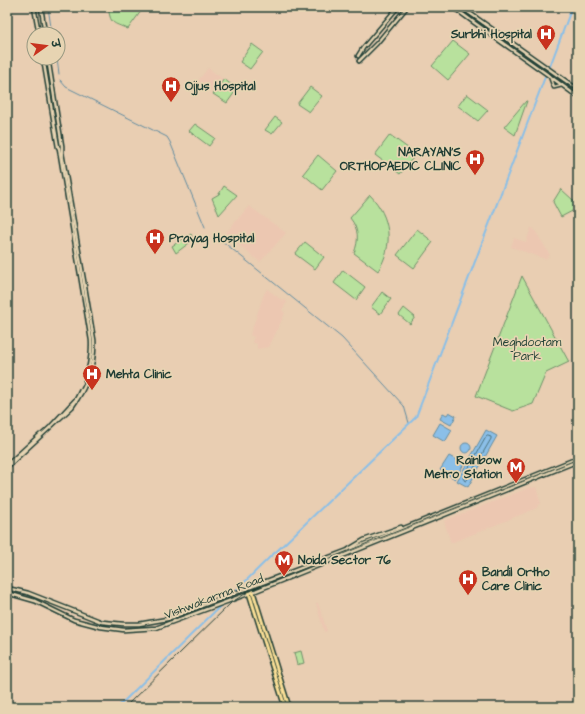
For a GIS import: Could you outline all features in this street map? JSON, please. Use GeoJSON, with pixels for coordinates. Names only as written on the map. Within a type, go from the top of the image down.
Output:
{"type":"FeatureCollection","features":[{"type":"Feature","properties":{"kind":"main road"},"geometry":{"type":"LineString","coordinates":[[34,7],[38,26]]}},
{"type":"Feature","properties":{"kind":"main road"},"geometry":{"type":"LineString","coordinates":[[41,7],[44,26]]}},
{"type":"Feature","properties":{"kind":"main road"},"geometry":{"type":"LineString","coordinates":[[358,56],[398,7]]}},
{"type":"Feature","properties":{"kind":"main road"},"geometry":{"type":"LineString","coordinates":[[359,61],[407,7]]}},
{"type":"Feature","properties":{"kind":"main road"},"geometry":{"type":"LineString","coordinates":[[453,7],[520,56],[544,70],[578,97]]}},
{"type":"Feature","properties":{"kind":"main road"},"geometry":{"type":"LineString","coordinates":[[461,7],[532,58],[573,86],[578,87]]}},
{"type":"Feature","properties":{"kind":"main road"},"geometry":{"type":"LineString","coordinates":[[469,19],[478,24],[480,23],[473,15]]}},
{"type":"Feature","properties":{"kind":"main road"},"geometry":{"type":"LineString","coordinates":[[486,32],[482,26],[484,25],[489,27]]}},
{"type":"Feature","properties":{"kind":"main road"},"geometry":{"type":"LineString","coordinates":[[520,56],[524,55],[522,51]]}},
{"type":"Feature","properties":{"kind":"main road"},"geometry":{"type":"LineString","coordinates":[[529,62],[529,59],[532,58]]}},
{"type":"Feature","properties":{"kind":"main road"},"geometry":{"type":"LineString","coordinates":[[7,466],[58,422],[80,397],[90,375],[95,345],[61,154],[58,147],[44,66]]}},
{"type":"Feature","properties":{"kind":"main road"},"geometry":{"type":"LineString","coordinates":[[7,466],[26,447],[50,427],[77,398],[86,382],[92,350],[61,154],[62,146],[49,66]]}},
{"type":"Feature","properties":{"kind":"main road"},"geometry":{"type":"LineString","coordinates":[[549,75],[554,87],[563,85]]}},
{"type":"Feature","properties":{"kind":"main road"},"geometry":{"type":"LineString","coordinates":[[51,105],[56,104]]}},
{"type":"Feature","properties":{"kind":"main road"},"geometry":{"type":"LineString","coordinates":[[86,321],[89,319],[92,321]]}},
{"type":"Feature","properties":{"kind":"main road"},"geometry":{"type":"LineString","coordinates":[[90,342],[92,346],[95,345]]}},
{"type":"Feature","properties":{"kind":"main road","name":"Vishwakarma Road"},"geometry":{"type":"LineString","coordinates":[[7,588],[28,593],[102,622],[138,624],[155,622],[182,614],[345,551],[370,544],[408,526],[578,458]]}},
{"type":"Feature","properties":{"kind":"main road","name":"Vishwakarma Road"},"geometry":{"type":"LineString","coordinates":[[7,593],[35,602],[74,620],[124,630],[146,630],[184,619],[241,597],[578,461]]}},
{"type":"Feature","properties":{"kind":"main road"},"geometry":{"type":"LineString","coordinates":[[345,551],[364,540],[408,526]]}},
{"type":"Feature","properties":{"kind":"main road"},"geometry":{"type":"LineString","coordinates":[[251,593],[285,707]]}},
{"type":"Feature","properties":{"kind":"main road"},"geometry":{"type":"LineString","coordinates":[[190,611],[188,614],[191,616]]}},
{"type":"Feature","properties":{"kind":"main road"},"geometry":{"type":"LineString","coordinates":[[182,614],[186,615],[184,619]]}},
{"type":"Feature","properties":{"kind":"main road"},"geometry":{"type":"LineString","coordinates":[[112,628],[114,634]]}},
{"type":"Feature","properties":{"kind":"main road"},"geometry":{"type":"LineString","coordinates":[[270,655],[289,707]]}},
{"type":"Feature","properties":{"kind":"shaded area"},"geometry":{"type":"Polygon","coordinates":[[[208,68],[223,79],[213,92],[198,81],[208,68]]]}},
{"type":"Feature","properties":{"kind":"shaded area"},"geometry":{"type":"Polygon","coordinates":[[[249,206],[286,233],[260,262],[225,234],[249,206]]]}},
{"type":"Feature","properties":{"kind":"shaded area"},"geometry":{"type":"Polygon","coordinates":[[[531,228],[534,229],[550,255],[545,259],[511,247],[514,238],[526,242],[531,228]]]}},
{"type":"Feature","properties":{"kind":"shaded area"},"geometry":{"type":"Polygon","coordinates":[[[267,289],[283,301],[284,299],[287,302],[282,310],[285,313],[269,347],[257,349],[257,344],[252,342],[254,337],[250,335],[267,289]]]}},
{"type":"Feature","properties":{"kind":"shaded area"},"geometry":{"type":"Polygon","coordinates":[[[531,487],[536,487],[541,504],[538,505],[537,508],[451,543],[444,521],[531,487]]]}},
{"type":"Feature","properties":{"kind":"shaded area"},"geometry":{"type":"Polygon","coordinates":[[[316,603],[318,603],[327,631],[324,632],[316,603]]]}},
{"type":"Feature","properties":{"kind":"green space"},"geometry":{"type":"Polygon","coordinates":[[[108,7],[144,7],[128,29],[115,24],[111,20],[108,7]]]}},
{"type":"Feature","properties":{"kind":"green space"},"geometry":{"type":"Polygon","coordinates":[[[453,41],[470,54],[448,80],[432,66],[453,41]]]}},
{"type":"Feature","properties":{"kind":"green space"},"geometry":{"type":"Polygon","coordinates":[[[252,44],[263,52],[250,69],[240,62],[252,44]]]}},
{"type":"Feature","properties":{"kind":"green space"},"geometry":{"type":"Polygon","coordinates":[[[224,79],[237,89],[227,103],[213,94],[224,79]]]}},
{"type":"Feature","properties":{"kind":"green space"},"geometry":{"type":"Polygon","coordinates":[[[310,87],[322,96],[309,112],[297,104],[310,87]]]}},
{"type":"Feature","properties":{"kind":"green space"},"geometry":{"type":"Polygon","coordinates":[[[467,94],[488,110],[478,121],[458,106],[467,94]]]}},
{"type":"Feature","properties":{"kind":"green space"},"geometry":{"type":"Polygon","coordinates":[[[527,101],[515,135],[504,127],[527,101]]]}},
{"type":"Feature","properties":{"kind":"green space"},"geometry":{"type":"Polygon","coordinates":[[[275,117],[282,122],[272,134],[265,130],[275,117]]]}},
{"type":"Feature","properties":{"kind":"green space"},"geometry":{"type":"Polygon","coordinates":[[[195,124],[215,138],[209,146],[189,131],[195,124]]]}},
{"type":"Feature","properties":{"kind":"green space"},"geometry":{"type":"Polygon","coordinates":[[[390,135],[416,154],[400,174],[375,155],[390,135]]]}},
{"type":"Feature","properties":{"kind":"green space"},"geometry":{"type":"Polygon","coordinates":[[[318,155],[337,171],[322,190],[303,174],[318,155]]]}},
{"type":"Feature","properties":{"kind":"green space"},"geometry":{"type":"Polygon","coordinates":[[[224,186],[237,195],[219,215],[212,198],[219,194],[224,186]]]}},
{"type":"Feature","properties":{"kind":"green space"},"geometry":{"type":"Polygon","coordinates":[[[561,189],[573,200],[578,208],[561,217],[553,202],[561,189]]]}},
{"type":"Feature","properties":{"kind":"green space"},"geometry":{"type":"Polygon","coordinates":[[[370,195],[382,212],[388,232],[386,251],[378,271],[354,253],[357,244],[357,230],[350,218],[370,195]]]}},
{"type":"Feature","properties":{"kind":"green space"},"geometry":{"type":"Polygon","coordinates":[[[417,229],[433,242],[414,268],[397,255],[417,229]]]}},
{"type":"Feature","properties":{"kind":"green space"},"geometry":{"type":"Polygon","coordinates":[[[191,234],[193,240],[176,253],[172,246],[191,234]]]}},
{"type":"Feature","properties":{"kind":"green space"},"geometry":{"type":"Polygon","coordinates":[[[305,242],[324,257],[315,269],[295,254],[305,242]]]}},
{"type":"Feature","properties":{"kind":"green space"},"geometry":{"type":"Polygon","coordinates":[[[343,270],[365,287],[356,300],[334,283],[343,270]]]}},
{"type":"Feature","properties":{"kind":"green space","name":"Meghdootam Park"},"geometry":{"type":"Polygon","coordinates":[[[522,276],[569,362],[546,373],[533,404],[513,411],[476,396],[522,276]]]}},
{"type":"Feature","properties":{"kind":"green space"},"geometry":{"type":"Polygon","coordinates":[[[382,292],[391,299],[380,314],[371,307],[382,292]]]}},
{"type":"Feature","properties":{"kind":"green space"},"geometry":{"type":"Polygon","coordinates":[[[404,308],[415,317],[410,324],[399,315],[404,308]]]}},
{"type":"Feature","properties":{"kind":"green space"},"geometry":{"type":"Polygon","coordinates":[[[301,651],[304,663],[297,665],[294,653],[301,651]]]}},
{"type":"Feature","properties":{"kind":"water"},"geometry":{"type":"Polygon","coordinates":[[[449,412],[456,416],[451,425],[440,419],[443,413],[447,415],[449,412]]]}},
{"type":"Feature","properties":{"kind":"water"},"geometry":{"type":"Polygon","coordinates":[[[440,423],[452,430],[445,442],[433,435],[440,423]]]}},
{"type":"Feature","properties":{"kind":"water"},"geometry":{"type":"Polygon","coordinates":[[[486,430],[497,436],[468,487],[457,481],[486,430]]]}},
{"type":"Feature","properties":{"kind":"water"},"geometry":{"type":"Polygon","coordinates":[[[464,443],[468,443],[470,444],[470,452],[464,453],[461,450],[461,446],[464,443]]]}},
{"type":"Feature","properties":{"kind":"water"},"geometry":{"type":"Polygon","coordinates":[[[449,456],[464,464],[455,479],[440,470],[449,456]]]}},
{"type":"Feature","properties":{"kind":"waterway"},"geometry":{"type":"LineString","coordinates":[[48,7],[51,26]]}},
{"type":"Feature","properties":{"kind":"waterway"},"geometry":{"type":"LineString","coordinates":[[549,69],[572,7]]}},
{"type":"Feature","properties":{"kind":"waterway"},"geometry":{"type":"LineString","coordinates":[[58,66],[59,74]]}},
{"type":"Feature","properties":{"kind":"waterway"},"geometry":{"type":"LineString","coordinates":[[118,707],[271,556],[416,417],[545,77]]}},
{"type":"Feature","properties":{"kind":"waterway"},"geometry":{"type":"LineString","coordinates":[[60,80],[66,87],[167,137],[205,227]]}},
{"type":"Feature","properties":{"kind":"waterway"},"geometry":{"type":"LineString","coordinates":[[216,236],[342,338],[404,406],[409,423]]}},
{"type":"Feature","properties":{"kind":"railway"},"geometry":{"type":"LineString","coordinates":[[458,7],[578,93]]}},
{"type":"Feature","properties":{"kind":"railway"},"geometry":{"type":"LineString","coordinates":[[125,707],[232,602],[253,589],[578,459]]}},
{"type":"Feature","properties":{"kind":"place","name":"Surbhi Hospital"},"geometry":{"type":"Point","coordinates":[546,51]}},
{"type":"Feature","properties":{"kind":"place","name":"Ojjus Hospital"},"geometry":{"type":"Point","coordinates":[171,103]}},
{"type":"Feature","properties":{"kind":"place","name":"NARAYAN'S ORTHOPAEDIC CLINIC"},"geometry":{"type":"Point","coordinates":[475,176]}},
{"type":"Feature","properties":{"kind":"place","name":"Prayag Hospital"},"geometry":{"type":"Point","coordinates":[155,255]}},
{"type":"Feature","properties":{"kind":"place","name":"Mehta Clinic"},"geometry":{"type":"Point","coordinates":[92,391]}},
{"type":"Feature","properties":{"kind":"place","name":"Rainbow Metro Station"},"geometry":{"type":"Point","coordinates":[516,484]}},
{"type":"Feature","properties":{"kind":"place","name":"Noida Sector 76"},"geometry":{"type":"Point","coordinates":[284,577]}},
{"type":"Feature","properties":{"kind":"place","name":"Bandil Ortho Care Clinic"},"geometry":{"type":"Point","coordinates":[468,596]}}]}
